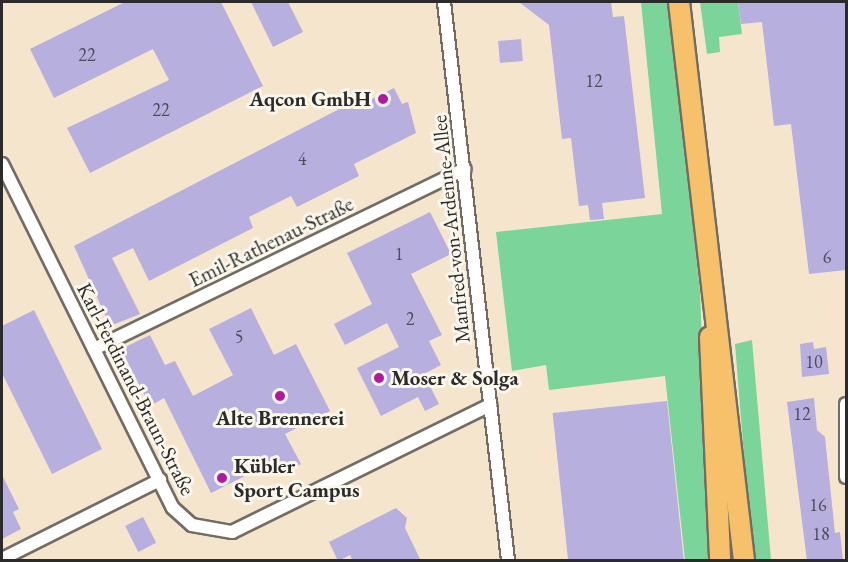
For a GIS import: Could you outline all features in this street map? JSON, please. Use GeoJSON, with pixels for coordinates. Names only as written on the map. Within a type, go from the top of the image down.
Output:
{"type":"FeatureCollection","features":[{"type":"Feature","properties":{"kind":"main road"},"geometry":{"type":"LineString","coordinates":[[679,2],[708,262],[725,368],[744,561]]}},
{"type":"Feature","properties":{"kind":"main road"},"geometry":{"type":"LineString","coordinates":[[708,262],[720,561]]}},
{"type":"Feature","properties":{"kind":"street","name":"Manfred-von-Ardenne-Allee"},"geometry":{"type":"LineString","coordinates":[[444,2],[465,169],[508,561]]}},
{"type":"Feature","properties":{"kind":"street","name":"Karl-Ferdinand-Braun-Straße"},"geometry":{"type":"LineString","coordinates":[[2,164],[160,480],[182,518],[203,530],[232,532],[490,405]]}},
{"type":"Feature","properties":{"kind":"street","name":"Emil-Rathenau-Straße"},"geometry":{"type":"LineString","coordinates":[[94,349],[465,169]]}},
{"type":"Feature","properties":{"kind":"street"},"geometry":{"type":"LineString","coordinates":[[846,404],[846,477]]}},
{"type":"Feature","properties":{"kind":"street"},"geometry":{"type":"LineString","coordinates":[[2,559],[160,480]]}},
{"type":"Feature","properties":{"kind":"green space"},"geometry":{"type":"Polygon","coordinates":[[[641,2],[669,2],[700,291],[711,560],[685,560],[665,376],[549,390],[546,365],[512,371],[496,232],[662,214],[641,2]]]}},
{"type":"Feature","properties":{"kind":"green space"},"geometry":{"type":"Polygon","coordinates":[[[700,2],[738,2],[742,34],[719,37],[720,52],[707,54],[700,2]]]}},
{"type":"Feature","properties":{"kind":"green space"},"geometry":{"type":"Polygon","coordinates":[[[752,340],[771,560],[753,560],[751,544],[735,344],[752,340]]]}},
{"type":"Feature","properties":{"kind":"building"},"geometry":{"type":"Polygon","coordinates":[[[125,2],[221,2],[263,86],[90,173],[67,128],[169,80],[153,49],[54,98],[30,49],[125,2]]]}},
{"type":"Feature","properties":{"kind":"building"},"geometry":{"type":"Polygon","coordinates":[[[251,2],[288,2],[303,32],[273,47],[251,2]]]}},
{"type":"Feature","properties":{"kind":"building"},"geometry":{"type":"Polygon","coordinates":[[[519,2],[611,2],[613,17],[624,16],[645,198],[602,203],[604,219],[590,220],[588,205],[579,206],[571,138],[562,139],[549,25],[519,2]]]}},
{"type":"Feature","properties":{"kind":"building"},"geometry":{"type":"Polygon","coordinates":[[[738,2],[846,2],[846,270],[809,274],[791,124],[774,126],[762,22],[741,24],[738,2]]]}},
{"type":"Feature","properties":{"kind":"building"},"geometry":{"type":"Polygon","coordinates":[[[521,39],[523,61],[500,63],[498,41],[521,39]]]}},
{"type":"Feature","properties":{"kind":"building"},"geometry":{"type":"Polygon","coordinates":[[[394,88],[402,104],[408,102],[416,133],[354,164],[359,176],[297,207],[291,196],[249,217],[253,228],[149,281],[133,248],[112,258],[140,314],[110,326],[74,246],[349,104],[352,109],[394,88]]]}},
{"type":"Feature","properties":{"kind":"building"},"geometry":{"type":"Polygon","coordinates":[[[430,212],[451,254],[411,274],[442,335],[429,341],[441,365],[424,374],[439,404],[425,411],[418,397],[381,416],[357,368],[399,347],[387,323],[345,345],[334,324],[372,304],[347,253],[430,212]]]}},
{"type":"Feature","properties":{"kind":"building"},"geometry":{"type":"Polygon","coordinates":[[[251,308],[274,355],[296,344],[330,411],[285,434],[301,464],[277,476],[271,463],[211,493],[164,398],[150,406],[121,349],[150,335],[165,365],[175,361],[193,396],[233,375],[209,329],[251,308]]]}},
{"type":"Feature","properties":{"kind":"building"},"geometry":{"type":"Polygon","coordinates":[[[34,310],[102,449],[52,474],[2,373],[2,326],[34,310]]]}},
{"type":"Feature","properties":{"kind":"building"},"geometry":{"type":"Polygon","coordinates":[[[813,342],[814,349],[826,347],[829,374],[802,377],[800,344],[813,342]]]}},
{"type":"Feature","properties":{"kind":"building"},"geometry":{"type":"Polygon","coordinates":[[[814,398],[817,430],[825,437],[835,533],[840,532],[843,561],[807,561],[787,402],[814,398]]]}},
{"type":"Feature","properties":{"kind":"building"},"geometry":{"type":"Polygon","coordinates":[[[667,401],[684,560],[568,560],[553,413],[667,401]]]}},
{"type":"Feature","properties":{"kind":"building"},"geometry":{"type":"Polygon","coordinates":[[[2,475],[19,509],[13,512],[21,529],[2,539],[2,475]]]}},
{"type":"Feature","properties":{"kind":"building"},"geometry":{"type":"Polygon","coordinates":[[[396,508],[407,518],[405,528],[421,561],[353,561],[350,555],[338,561],[329,542],[396,508]]]}},
{"type":"Feature","properties":{"kind":"building"},"geometry":{"type":"Polygon","coordinates":[[[143,517],[156,543],[138,552],[125,526],[143,517]]]}},
{"type":"Feature","properties":{"kind":"place","name":"Aqcon GmbH"},"geometry":{"type":"Point","coordinates":[383,99]}},
{"type":"Feature","properties":{"kind":"place","name":"Moser & Solga"},"geometry":{"type":"Point","coordinates":[379,378]}},
{"type":"Feature","properties":{"kind":"place","name":"Alte Brennerei"},"geometry":{"type":"Point","coordinates":[280,396]}},
{"type":"Feature","properties":{"kind":"place","name":"Kübler Sport Campus"},"geometry":{"type":"Point","coordinates":[222,478]}}]}
